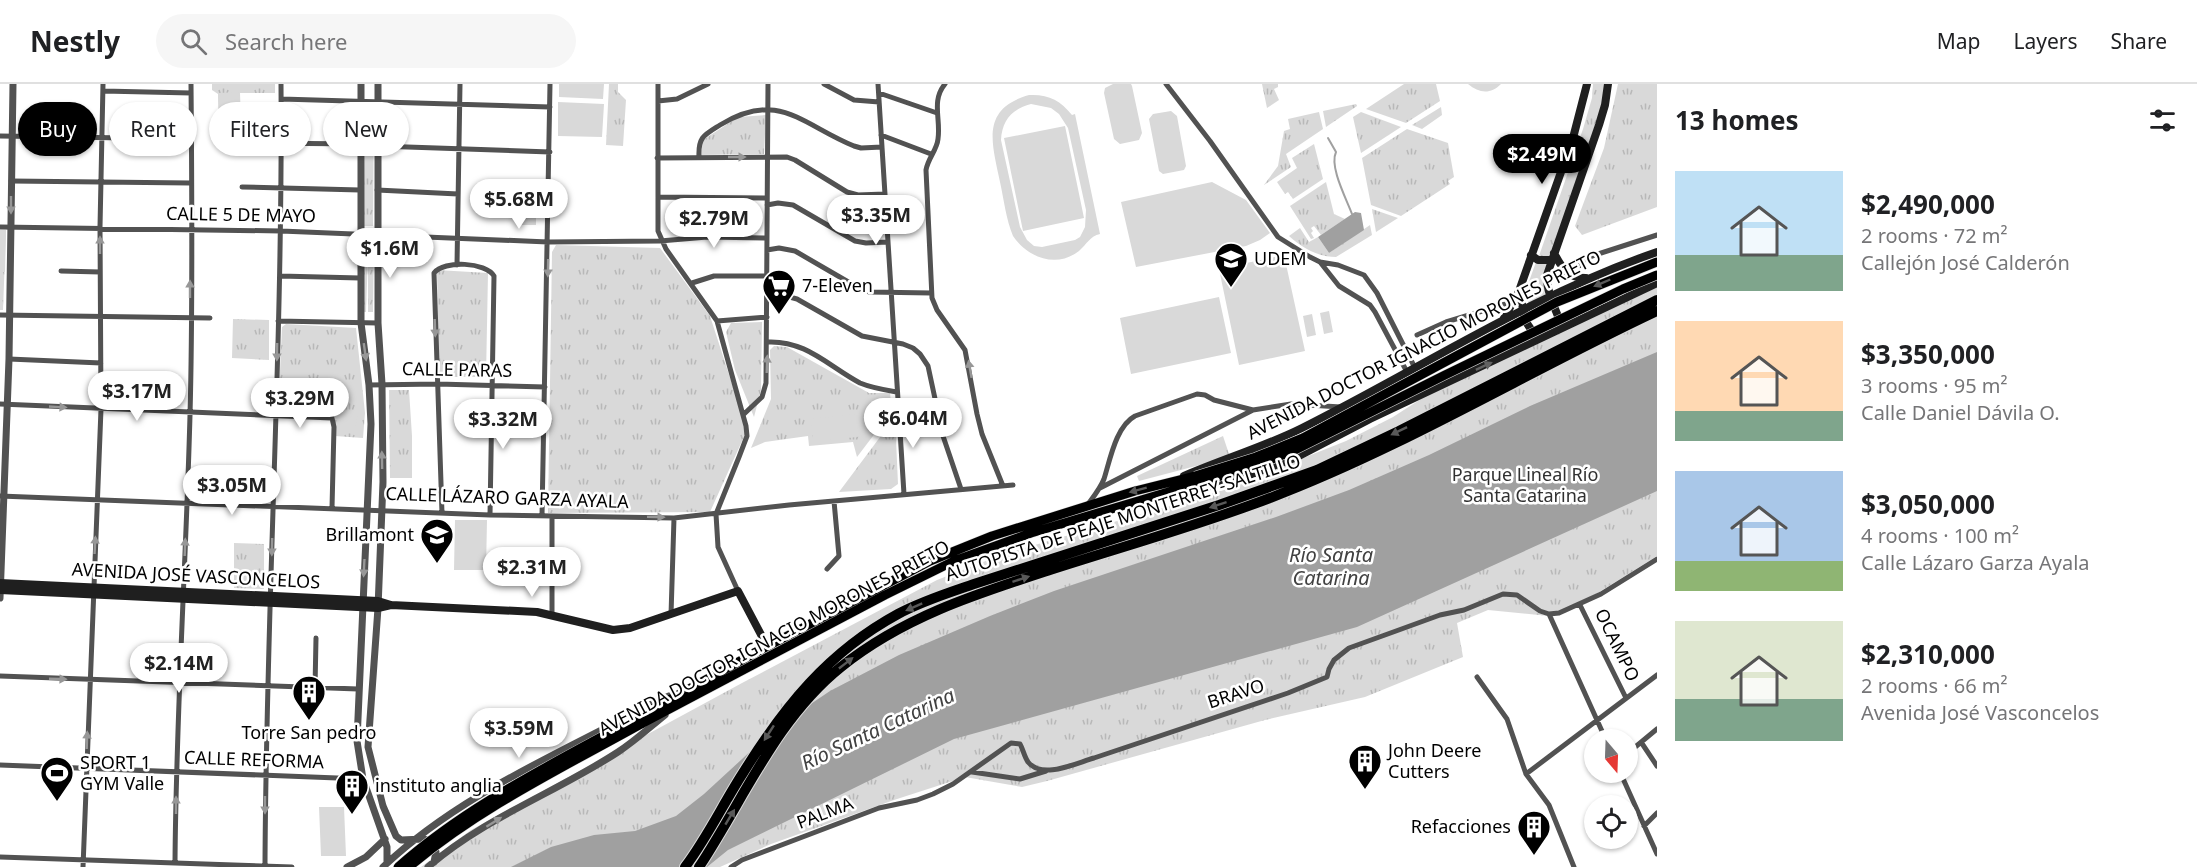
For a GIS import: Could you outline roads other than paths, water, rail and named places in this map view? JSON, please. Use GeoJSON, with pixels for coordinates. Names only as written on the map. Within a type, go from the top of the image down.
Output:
{"type":"FeatureCollection","features":[{"type":"Feature","properties":{"kind":"highway","name":"AUTOPISTA DE PEAJE MONTERREY-SALTILLO"},"geometry":{"type":"LineString","coordinates":[[685,867],[778,718],[794,698],[842,651],[898,614],[946,594],[1230,501],[1317,470],[1657,300]]}},
{"type":"Feature","properties":{"kind":"highway","name":"AUTOPISTA DE PEAJE MONTERREY-SALTILLO"},"geometry":{"type":"LineString","coordinates":[[699,867],[772,746],[809,697],[839,668],[898,627],[970,596],[1248,506],[1315,480],[1392,446],[1492,393],[1657,311]]}},
{"type":"Feature","properties":{"kind":"main road"},"geometry":{"type":"LineString","coordinates":[[1503,321],[1532,255],[1573,138],[1587,84]]}},
{"type":"Feature","properties":{"kind":"main road"},"geometry":{"type":"LineString","coordinates":[[1564,329],[1547,283],[1553,256],[1599,125],[1608,84]]}},
{"type":"Feature","properties":{"kind":"main road","name":"AVENIDA DOCTOR IGNACIO MORONES PRIETO"},"geometry":{"type":"LineString","coordinates":[[409,867],[441,841],[492,806],[639,721],[680,694],[930,561],[992,536],[1087,505],[1173,481],[1276,440],[1344,407],[1522,311],[1592,277],[1657,252]]}},
{"type":"Feature","properties":{"kind":"main road"},"geometry":{"type":"LineString","coordinates":[[1532,255],[1538,260],[1553,256]]}},
{"type":"Feature","properties":{"kind":"main road"},"geometry":{"type":"LineString","coordinates":[[1553,256],[1570,276],[1592,277]]}},
{"type":"Feature","properties":{"kind":"main road","name":"AVENIDA DOCTOR IGNACIO MORONES PRIETO"},"geometry":{"type":"LineString","coordinates":[[398,867],[430,839],[465,814],[639,721],[677,705],[954,561],[1031,533],[1178,490],[1195,480],[1303,438],[1557,302],[1657,262]]}},
{"type":"Feature","properties":{"kind":"main road","name":"AVENIDA DOCTOR IGNACIO MORONES PRIETO"},"geometry":{"type":"LineString","coordinates":[[1173,481],[1195,480],[1260,464],[1295,450],[1623,289],[1657,275]]}},
{"type":"Feature","properties":{"kind":"main road","name":"AVENIDA DOCTOR IGNACIO MORONES PRIETO"},"geometry":{"type":"LineString","coordinates":[[1178,490],[1193,491],[1263,471],[1289,460],[1370,419],[1657,283]]}},
{"type":"Feature","properties":{"kind":"main road"},"geometry":{"type":"LineString","coordinates":[[1574,286],[1572,295],[1574,302],[1585,312],[1593,313]]}},
{"type":"Feature","properties":{"kind":"main road"},"geometry":{"type":"LineString","coordinates":[[1518,291],[1522,311],[1530,330],[1539,340]]}},
{"type":"Feature","properties":{"kind":"main road"},"geometry":{"type":"LineString","coordinates":[[1492,327],[1503,339],[1508,355]]}},
{"type":"Feature","properties":{"kind":"main road","name":"AVENIDA JOSÉ VASCONCELOS"},"geometry":{"type":"LineString","coordinates":[[0,583],[93,592]]}},
{"type":"Feature","properties":{"kind":"main road","name":"AVENIDA JOSÉ VASCONCELOS"},"geometry":{"type":"LineString","coordinates":[[0,590],[271,599],[552,614],[613,630],[626,629],[671,615],[738,591]]}},
{"type":"Feature","properties":{"kind":"main road"},"geometry":{"type":"LineString","coordinates":[[738,591],[767,646]]}},
{"type":"Feature","properties":{"kind":"street"},"geometry":{"type":"LineString","coordinates":[[0,598],[4,404],[9,359],[14,84]]}},
{"type":"Feature","properties":{"kind":"street"},"geometry":{"type":"LineString","coordinates":[[83,864],[101,409],[100,226],[103,84]]}},
{"type":"Feature","properties":{"kind":"street"},"geometry":{"type":"LineString","coordinates":[[191,84],[191,102]]}},
{"type":"Feature","properties":{"kind":"street"},"geometry":{"type":"LineString","coordinates":[[281,84],[281,102]]}},
{"type":"Feature","properties":{"kind":"street"},"geometry":{"type":"LineString","coordinates":[[361,84],[361,100]]}},
{"type":"Feature","properties":{"kind":"street"},"geometry":{"type":"LineString","coordinates":[[281,99],[378,102],[378,84]]}},
{"type":"Feature","properties":{"kind":"street"},"geometry":{"type":"LineString","coordinates":[[457,265],[459,84]]}},
{"type":"Feature","properties":{"kind":"street"},"geometry":{"type":"LineString","coordinates":[[542,516],[550,84]]}},
{"type":"Feature","properties":{"kind":"street"},"geometry":{"type":"LineString","coordinates":[[658,84],[657,225],[660,241],[717,321],[744,414],[747,436],[716,514],[718,547],[738,591]]}},
{"type":"Feature","properties":{"kind":"street"},"geometry":{"type":"LineString","coordinates":[[658,101],[677,99],[708,84]]}},
{"type":"Feature","properties":{"kind":"street"},"geometry":{"type":"LineString","coordinates":[[744,414],[765,391],[768,317],[766,238],[768,84]]}},
{"type":"Feature","properties":{"kind":"street"},"geometry":{"type":"LineString","coordinates":[[824,84],[854,100],[879,102]]}},
{"type":"Feature","properties":{"kind":"street"},"geometry":{"type":"LineString","coordinates":[[878,84],[904,494]]}},
{"type":"Feature","properties":{"kind":"street"},"geometry":{"type":"LineString","coordinates":[[945,84],[940,92],[937,113],[939,137],[926,170],[931,293],[937,310],[965,350],[976,414],[1003,486]]}},
{"type":"Feature","properties":{"kind":"street"},"geometry":{"type":"LineString","coordinates":[[1166,84],[1210,141],[1278,237],[1298,251],[1320,262],[1338,265],[1364,275],[1377,293],[1411,370]]}},
{"type":"Feature","properties":{"kind":"street"},"geometry":{"type":"LineString","coordinates":[[103,91],[191,93]]}},
{"type":"Feature","properties":{"kind":"street"},"geometry":{"type":"LineString","coordinates":[[879,93],[937,113]]}},
{"type":"Feature","properties":{"kind":"street"},"geometry":{"type":"LineString","coordinates":[[409,103],[550,107]]}},
{"type":"Feature","properties":{"kind":"street"},"geometry":{"type":"LineString","coordinates":[[699,157],[699,142],[705,134],[742,113],[767,111],[793,114],[854,146],[882,147]]}},
{"type":"Feature","properties":{"kind":"street"},"geometry":{"type":"LineString","coordinates":[[881,135],[931,154]]}},
{"type":"Feature","properties":{"kind":"street"},"geometry":{"type":"LineString","coordinates":[[0,136],[109,136]]}},
{"type":"Feature","properties":{"kind":"street"},"geometry":{"type":"LineString","coordinates":[[409,147],[549,152]]}},
{"type":"Feature","properties":{"kind":"street"},"geometry":{"type":"LineString","coordinates":[[176,863],[178,683],[184,596],[190,412],[191,156]]}},
{"type":"Feature","properties":{"kind":"street"},"geometry":{"type":"LineString","coordinates":[[265,866],[265,775],[281,231],[280,156]]}},
{"type":"Feature","properties":{"kind":"street"},"geometry":{"type":"LineString","coordinates":[[361,156],[361,323],[369,385],[370,439],[357,741],[363,779],[385,839],[388,855],[385,865]]}},
{"type":"Feature","properties":{"kind":"street"},"geometry":{"type":"LineString","coordinates":[[378,156],[382,510],[368,747],[383,806],[396,836],[401,840],[426,839],[433,843],[436,852],[431,864]]}},
{"type":"Feature","properties":{"kind":"street"},"geometry":{"type":"LineString","coordinates":[[657,158],[787,157],[847,192],[858,195],[885,194]]}},
{"type":"Feature","properties":{"kind":"street"},"geometry":{"type":"LineString","coordinates":[[11,181],[190,183]]}},
{"type":"Feature","properties":{"kind":"street"},"geometry":{"type":"LineString","coordinates":[[242,187],[360,190]]}},
{"type":"Feature","properties":{"kind":"street"},"geometry":{"type":"LineString","coordinates":[[377,190],[458,194]]}},
{"type":"Feature","properties":{"kind":"street"},"geometry":{"type":"LineString","coordinates":[[658,197],[792,205],[855,242],[887,242]]}},
{"type":"Feature","properties":{"kind":"street","name":"CALLE 5 DE MAYO"},"geometry":{"type":"LineString","coordinates":[[0,227],[100,226],[377,234],[548,242],[660,241],[707,237],[766,238]]}},
{"type":"Feature","properties":{"kind":"street"},"geometry":{"type":"LineString","coordinates":[[1570,276],[1592,256],[1657,235]]}},
{"type":"Feature","properties":{"kind":"street"},"geometry":{"type":"LineString","coordinates":[[767,250],[788,248],[862,290],[931,293]]}},
{"type":"Feature","properties":{"kind":"street"},"geometry":{"type":"LineString","coordinates":[[1320,262],[1339,286],[1370,305],[1411,370]]}},
{"type":"Feature","properties":{"kind":"street"},"geometry":{"type":"LineString","coordinates":[[442,513],[434,273],[440,267],[457,265],[486,268],[494,276],[490,515]]}},
{"type":"Feature","properties":{"kind":"street"},"geometry":{"type":"LineString","coordinates":[[61,271],[100,272]]}},
{"type":"Feature","properties":{"kind":"street"},"geometry":{"type":"LineString","coordinates":[[280,276],[360,278]]}},
{"type":"Feature","properties":{"kind":"street"},"geometry":{"type":"LineString","coordinates":[[692,283],[714,276],[766,276]]}},
{"type":"Feature","properties":{"kind":"street"},"geometry":{"type":"LineString","coordinates":[[767,296],[782,295],[797,299],[862,336],[893,341],[913,348],[920,354],[928,366],[943,436],[960,489]]}},
{"type":"Feature","properties":{"kind":"street"},"geometry":{"type":"LineString","coordinates":[[1417,335],[1452,320],[1512,302]]}},
{"type":"Feature","properties":{"kind":"street"},"geometry":{"type":"LineString","coordinates":[[0,315],[210,318]]}},
{"type":"Feature","properties":{"kind":"street"},"geometry":{"type":"LineString","coordinates":[[717,321],[768,317]]}},
{"type":"Feature","properties":{"kind":"street"},"geometry":{"type":"LineString","coordinates":[[278,321],[378,323]]}},
{"type":"Feature","properties":{"kind":"street"},"geometry":{"type":"LineString","coordinates":[[767,342],[792,343],[861,383],[897,392]]}},
{"type":"Feature","properties":{"kind":"street"},"geometry":{"type":"LineString","coordinates":[[9,359],[101,363]]}},
{"type":"Feature","properties":{"kind":"street","name":"CALLE PARAS"},"geometry":{"type":"LineString","coordinates":[[369,385],[545,387]]}},
{"type":"Feature","properties":{"kind":"street"},"geometry":{"type":"LineString","coordinates":[[1087,505],[1100,488],[1111,451],[1133,417],[1197,394],[1205,394],[1214,400],[1253,410]]}},
{"type":"Feature","properties":{"kind":"street"},"geometry":{"type":"LineString","coordinates":[[4,404],[332,418],[334,421],[332,508]]}},
{"type":"Feature","properties":{"kind":"street"},"geometry":{"type":"LineString","coordinates":[[1100,488],[1253,410],[1291,404],[1344,407]]}},
{"type":"Feature","properties":{"kind":"street","name":"CALLE LÁZARO GARZA AYALA"},"geometry":{"type":"LineString","coordinates":[[2,496],[490,515],[674,518],[1012,485]]}},
{"type":"Feature","properties":{"kind":"street"},"geometry":{"type":"LineString","coordinates":[[827,569],[839,556],[834,501]]}},
{"type":"Feature","properties":{"kind":"street"},"geometry":{"type":"LineString","coordinates":[[552,516],[552,614]]}},
{"type":"Feature","properties":{"kind":"street"},"geometry":{"type":"LineString","coordinates":[[671,615],[674,518]]}},
{"type":"Feature","properties":{"kind":"street"},"geometry":{"type":"LineString","coordinates":[[1601,729],[1550,614],[1580,605],[1630,578],[1657,559]]}},
{"type":"Feature","properties":{"kind":"street","name":"BRAVO"},"geometry":{"type":"LineString","coordinates":[[972,772],[1020,779],[1094,758],[1288,693],[1327,677],[1334,660],[1349,648],[1440,615],[1464,610],[1503,594],[1518,595],[1539,611],[1550,614]]}},
{"type":"Feature","properties":{"kind":"street","name":"OCAMPO"},"geometry":{"type":"LineString","coordinates":[[1580,605],[1626,698]]}},
{"type":"Feature","properties":{"kind":"street"},"geometry":{"type":"LineString","coordinates":[[315,688],[316,638]]}},
{"type":"Feature","properties":{"kind":"street"},"geometry":{"type":"LineString","coordinates":[[1526,774],[1657,675]]}},
{"type":"Feature","properties":{"kind":"street"},"geometry":{"type":"LineString","coordinates":[[0,676],[358,689]]}},
{"type":"Feature","properties":{"kind":"street"},"geometry":{"type":"LineString","coordinates":[[1477,677],[1507,720],[1526,774],[1549,805],[1575,867]]}},
{"type":"Feature","properties":{"kind":"street","name":"AVENIDA DOCTOR IGNACIO MORONES PRIETO"},"geometry":{"type":"LineString","coordinates":[[385,865],[458,808],[653,703],[680,694]]}},
{"type":"Feature","properties":{"kind":"street"},"geometry":{"type":"LineString","coordinates":[[431,864],[521,806],[619,752],[677,705]]}},
{"type":"Feature","properties":{"kind":"street"},"geometry":{"type":"LineString","coordinates":[[1638,745],[1657,729]]}},
{"type":"Feature","properties":{"kind":"street"},"geometry":{"type":"LineString","coordinates":[[1641,742],[1657,766]]}},
{"type":"Feature","properties":{"kind":"street"},"geometry":{"type":"LineString","coordinates":[[972,772],[1008,745],[1015,743],[1020,744],[1029,763],[1035,767],[1051,770]]}},
{"type":"Feature","properties":{"kind":"street","name":"CALLE REFORMA"},"geometry":{"type":"LineString","coordinates":[[0,765],[363,779]]}},
{"type":"Feature","properties":{"kind":"street","name":"PALMA"},"geometry":{"type":"LineString","coordinates":[[731,867],[751,857],[879,808],[933,794],[972,772]]}},
{"type":"Feature","properties":{"kind":"street"},"geometry":{"type":"LineString","coordinates":[[1625,783],[1657,855]]}},
{"type":"Feature","properties":{"kind":"street"},"geometry":{"type":"LineString","coordinates":[[458,808],[451,824],[453,833],[461,838],[471,837]]}},
{"type":"Feature","properties":{"kind":"street"},"geometry":{"type":"LineString","coordinates":[[1644,826],[1657,813]]}},
{"type":"Feature","properties":{"kind":"street"},"geometry":{"type":"LineString","coordinates":[[347,867],[366,857],[385,839]]}},
{"type":"Feature","properties":{"kind":"street"},"geometry":{"type":"LineString","coordinates":[[0,857],[83,864],[176,863],[292,867]]}},
{"type":"Feature","properties":{"kind":"water"},"geometry":{"type":"Polygon","coordinates":[[[1355,212],[1361,213],[1364,230],[1329,253],[1318,237],[1355,212]]]}},
{"type":"Feature","properties":{"kind":"water","name":"Río Santa Catarina"},"geometry":{"type":"Polygon","coordinates":[[[1657,352],[1657,491],[1357,627],[954,739],[728,850],[707,867],[511,867],[551,847],[594,835],[635,831],[676,816],[704,794],[778,726],[830,691],[899,655],[1054,591],[1276,517],[1349,490],[1429,455],[1530,406],[1657,352]]]}},
{"type":"Feature","properties":{"kind":"waterway"},"geometry":{"type":"LineString","coordinates":[[1328,138],[1336,152],[1334,158],[1337,175],[1352,214]]}},
{"type":"Feature","properties":{"kind":"place","name":"UDEM"},"geometry":{"type":"Point","coordinates":[1231,288]}},
{"type":"Feature","properties":{"kind":"place","name":"7-Eleven"},"geometry":{"type":"Point","coordinates":[779,315]}},
{"type":"Feature","properties":{"kind":"place","name":"Brillamont"},"geometry":{"type":"Point","coordinates":[437,564]}},
{"type":"Feature","properties":{"kind":"place","name":"Torre San pedro"},"geometry":{"type":"Point","coordinates":[309,721]}},
{"type":"Feature","properties":{"kind":"place","name":"John Deere Cutters"},"geometry":{"type":"Point","coordinates":[1365,790]}},
{"type":"Feature","properties":{"kind":"place","name":"SPORT 1 GYM Valle"},"geometry":{"type":"Point","coordinates":[57,802]}},
{"type":"Feature","properties":{"kind":"place","name":"instituto anglia"},"geometry":{"type":"Point","coordinates":[352,815]}},
{"type":"Feature","properties":{"kind":"place","name":"Refacciones"},"geometry":{"type":"Point","coordinates":[1534,856]}},
{"type":"Feature","properties":{"kind":"park label","name":"Parque Lineal Río Santa Catarina"},"geometry":{"type":"Point","coordinates":[1525,485]}}]}
